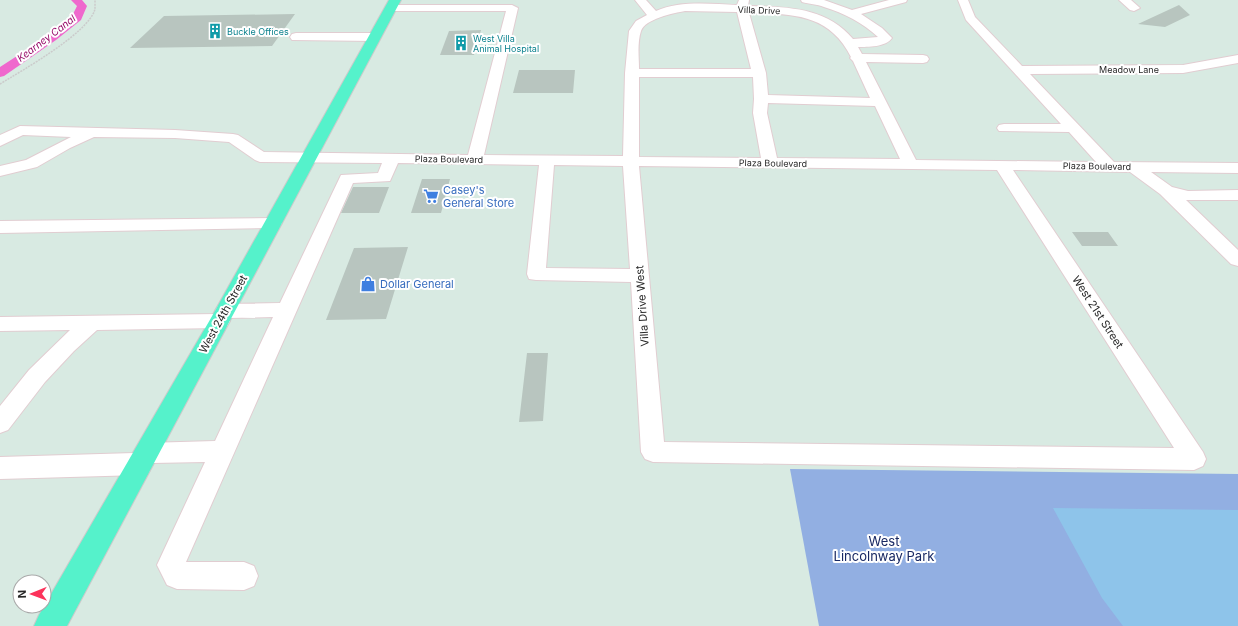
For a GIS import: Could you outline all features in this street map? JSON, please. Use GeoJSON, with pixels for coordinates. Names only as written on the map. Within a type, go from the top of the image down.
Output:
{"type":"FeatureCollection","features":[{"type":"Feature","properties":{"kind":"main road","name":"West 24th Street"},"geometry":{"type":"LineString","coordinates":[[50,626],[393,4]]}},
{"type":"Feature","properties":{"kind":"street"},"geometry":{"type":"LineString","coordinates":[[640,0],[654,16]]}},
{"type":"Feature","properties":{"kind":"street"},"geometry":{"type":"LineString","coordinates":[[806,0],[850,14],[876,28],[886,38],[873,42],[850,43]]}},
{"type":"Feature","properties":{"kind":"street"},"geometry":{"type":"LineString","coordinates":[[850,14],[902,0]]}},
{"type":"Feature","properties":{"kind":"street"},"geometry":{"type":"LineString","coordinates":[[964,0],[970,18],[1109,166]]}},
{"type":"Feature","properties":{"kind":"street"},"geometry":{"type":"LineString","coordinates":[[1124,0],[1134,8]]}},
{"type":"Feature","properties":{"kind":"street"},"geometry":{"type":"LineString","coordinates":[[393,4],[512,8],[475,159]]}},
{"type":"Feature","properties":{"kind":"street"},"geometry":{"type":"LineString","coordinates":[[738,4],[759,73],[761,100],[760,113],[770,163]]}},
{"type":"Feature","properties":{"kind":"street","name":"Villa Drive"},"geometry":{"type":"LineString","coordinates":[[631,161],[632,73],[635,31],[640,23],[665,11],[738,4],[808,14],[824,20],[843,33],[850,43],[856,58],[911,165]]}},
{"type":"Feature","properties":{"kind":"street"},"geometry":{"type":"LineString","coordinates":[[296,37],[375,37]]}},
{"type":"Feature","properties":{"kind":"street"},"geometry":{"type":"LineString","coordinates":[[856,58],[923,59]]}},
{"type":"Feature","properties":{"kind":"street","name":"Meadow Lane"},"geometry":{"type":"LineString","coordinates":[[1019,70],[1182,69],[1238,59]]}},
{"type":"Feature","properties":{"kind":"street"},"geometry":{"type":"LineString","coordinates":[[632,73],[759,73]]}},
{"type":"Feature","properties":{"kind":"street"},"geometry":{"type":"LineString","coordinates":[[761,100],[879,102]]}},
{"type":"Feature","properties":{"kind":"street"},"geometry":{"type":"LineString","coordinates":[[1004,128],[1074,128]]}},
{"type":"Feature","properties":{"kind":"street","name":"Plaza Boulevard"},"geometry":{"type":"LineString","coordinates":[[0,141],[20,130],[175,134],[233,138],[260,157],[1238,168]]}},
{"type":"Feature","properties":{"kind":"street"},"geometry":{"type":"LineString","coordinates":[[0,171],[31,164],[65,145],[92,133]]}},
{"type":"Feature","properties":{"kind":"street"},"geometry":{"type":"LineString","coordinates":[[244,576],[183,576],[177,575],[171,565],[347,178],[384,178],[392,159]]}},
{"type":"Feature","properties":{"kind":"street"},"geometry":{"type":"LineString","coordinates":[[547,160],[536,274],[640,276]]}},
{"type":"Feature","properties":{"kind":"street","name":"Villa Drive West"},"geometry":{"type":"LineString","coordinates":[[631,161],[653,452]]}},
{"type":"Feature","properties":{"kind":"street","name":"West 21st Street"},"geometry":{"type":"LineString","coordinates":[[653,452],[1194,459],[1002,166]]}},
{"type":"Feature","properties":{"kind":"street"},"geometry":{"type":"LineString","coordinates":[[1134,167],[1166,191],[1238,260]]}},
{"type":"Feature","properties":{"kind":"street"},"geometry":{"type":"LineString","coordinates":[[1166,191],[1188,196],[1238,195]]}},
{"type":"Feature","properties":{"kind":"street"},"geometry":{"type":"LineString","coordinates":[[0,227],[273,223]]}},
{"type":"Feature","properties":{"kind":"street"},"geometry":{"type":"LineString","coordinates":[[0,324],[92,323],[222,316],[286,310]]}},
{"type":"Feature","properties":{"kind":"street"},"geometry":{"type":"LineString","coordinates":[[0,423],[37,376],[67,345],[92,323]]}},
{"type":"Feature","properties":{"kind":"street"},"geometry":{"type":"LineString","coordinates":[[0,468],[143,458],[189,453],[222,452]]}},
{"type":"Feature","properties":{"kind":"path"},"geometry":{"type":"LineString","coordinates":[[0,84],[46,55],[76,33],[90,19],[95,10],[95,0]]}},
{"type":"Feature","properties":{"kind":"green space","name":"West Lincolnway Park"},"geometry":{"type":"Polygon","coordinates":[[[790,469],[1238,474],[1238,626],[819,626],[790,469]]]}},
{"type":"Feature","properties":{"kind":"shaded area"},"geometry":{"type":"Polygon","coordinates":[[[1053,508],[1238,510],[1238,626],[1123,626],[1102,598],[1053,508]]]}},
{"type":"Feature","properties":{"kind":"building"},"geometry":{"type":"Polygon","coordinates":[[[1179,5],[1190,15],[1165,27],[1138,24],[1179,5]]]}},
{"type":"Feature","properties":{"kind":"building","name":"Buckle Offices"},"geometry":{"type":"Polygon","coordinates":[[[295,14],[272,46],[130,48],[164,16],[295,14]]]}},
{"type":"Feature","properties":{"kind":"building","name":"West Villa Animal Hospital"},"geometry":{"type":"Polygon","coordinates":[[[481,30],[474,55],[440,55],[449,31],[481,30]]]}},
{"type":"Feature","properties":{"kind":"building"},"geometry":{"type":"Polygon","coordinates":[[[519,70],[575,70],[573,93],[513,93],[519,70]]]}},
{"type":"Feature","properties":{"kind":"building"},"geometry":{"type":"Polygon","coordinates":[[[422,179],[450,179],[441,213],[411,213],[422,179]]]}},
{"type":"Feature","properties":{"kind":"building"},"geometry":{"type":"Polygon","coordinates":[[[353,187],[389,187],[379,213],[341,213],[353,187]]]}},
{"type":"Feature","properties":{"kind":"building"},"geometry":{"type":"Polygon","coordinates":[[[1072,232],[1108,232],[1118,246],[1082,246],[1072,232]]]}},
{"type":"Feature","properties":{"kind":"building","name":"Dollar General"},"geometry":{"type":"Polygon","coordinates":[[[408,247],[386,319],[326,320],[354,248],[408,247]]]}},
{"type":"Feature","properties":{"kind":"building"},"geometry":{"type":"Polygon","coordinates":[[[527,353],[548,353],[543,421],[519,422],[527,353]]]}},
{"type":"Feature","properties":{"kind":"waterway","name":"Kearney Canal"},"geometry":{"type":"LineString","coordinates":[[0,73],[52,38],[77,18],[82,6],[76,0]]}},
{"type":"Feature","properties":{"kind":"place","name":"Buckle Offices"},"geometry":{"type":"Point","coordinates":[215,31]}},
{"type":"Feature","properties":{"kind":"place","name":"West Villa Animal Hospital"},"geometry":{"type":"Point","coordinates":[461,43]}},
{"type":"Feature","properties":{"kind":"place","name":"Casey's General Store"},"geometry":{"type":"Point","coordinates":[431,196]}},
{"type":"Feature","properties":{"kind":"place","name":"Dollar General"},"geometry":{"type":"Point","coordinates":[368,284]}}]}
